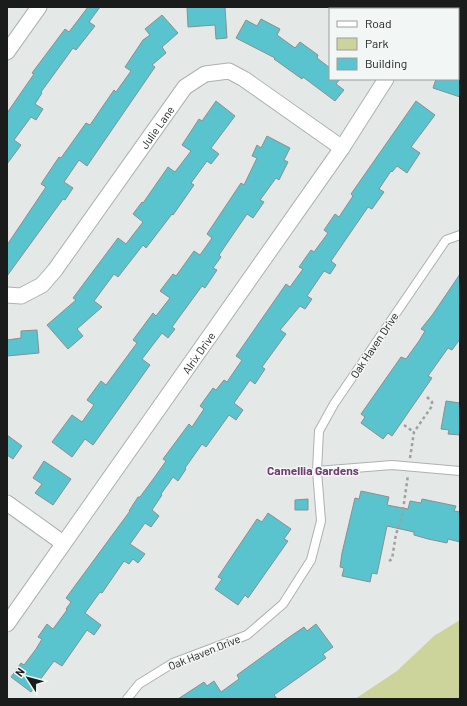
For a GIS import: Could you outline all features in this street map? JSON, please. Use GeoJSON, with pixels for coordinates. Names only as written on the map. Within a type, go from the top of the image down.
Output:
{"type":"FeatureCollection","features":[{"type":"Feature","properties":{"kind":"street"},"geometry":{"type":"LineString","coordinates":[[7,52],[39,7]]}},
{"type":"Feature","properties":{"kind":"street","name":"Julie Lane"},"geometry":{"type":"LineString","coordinates":[[7,295],[21,296],[42,286],[55,270],[185,87],[205,74],[229,71],[244,79],[342,148]]}},
{"type":"Feature","properties":{"kind":"street","name":"Alrix Drive"},"geometry":{"type":"LineString","coordinates":[[7,624],[342,148],[385,80]]}},
{"type":"Feature","properties":{"kind":"street"},"geometry":{"type":"LineString","coordinates":[[7,503],[63,543]]}},
{"type":"Feature","properties":{"kind":"lane","name":"Oak Haven Drive"},"geometry":{"type":"LineString","coordinates":[[127,699],[139,684],[173,663],[247,635],[283,604],[311,560],[321,521],[318,471],[319,431],[334,404],[446,240],[460,236]]}},
{"type":"Feature","properties":{"kind":"lane"},"geometry":{"type":"LineString","coordinates":[[318,471],[392,465],[460,471]]}},
{"type":"Feature","properties":{"kind":"path"},"geometry":{"type":"LineString","coordinates":[[389,561],[392,559],[396,534],[402,518],[410,467],[411,444],[414,432],[432,406],[432,402],[425,395]]}},
{"type":"Feature","properties":{"kind":"path"},"geometry":{"type":"LineString","coordinates":[[404,425],[414,432]]}},
{"type":"Feature","properties":{"kind":"green space"},"geometry":{"type":"Polygon","coordinates":[[[460,620],[460,699],[355,699],[397,671],[434,636],[460,620]]]}},
{"type":"Feature","properties":{"kind":"building"},"geometry":{"type":"Polygon","coordinates":[[[88,7],[100,7],[89,22],[95,26],[76,50],[73,48],[41,92],[42,93],[35,104],[43,109],[36,120],[31,117],[14,140],[21,145],[7,164],[7,113],[34,74],[32,73],[65,29],[69,32],[88,7]]]}},
{"type":"Feature","properties":{"kind":"building"},"geometry":{"type":"Polygon","coordinates":[[[187,7],[225,7],[227,38],[216,39],[215,25],[188,27],[187,7]]]}},
{"type":"Feature","properties":{"kind":"building"},"geometry":{"type":"Polygon","coordinates":[[[162,15],[178,33],[162,47],[166,53],[152,65],[155,67],[87,166],[79,160],[64,182],[73,188],[65,200],[63,199],[7,276],[7,245],[46,187],[41,184],[59,157],[61,158],[86,123],[90,125],[114,90],[116,92],[131,71],[125,67],[143,40],[150,35],[145,29],[162,15]]]}},
{"type":"Feature","properties":{"kind":"building"},"geometry":{"type":"Polygon","coordinates":[[[261,19],[280,29],[277,35],[295,48],[300,42],[318,55],[317,58],[329,67],[329,80],[339,80],[336,84],[344,90],[335,101],[303,77],[302,79],[274,59],[275,58],[236,38],[246,20],[257,26],[261,19]]]}},
{"type":"Feature","properties":{"kind":"building"},"geometry":{"type":"Polygon","coordinates":[[[460,79],[460,97],[433,88],[436,80],[460,79]]]}},
{"type":"Feature","properties":{"kind":"building"},"geometry":{"type":"Polygon","coordinates":[[[216,101],[235,116],[211,148],[219,154],[211,164],[207,161],[191,183],[194,185],[173,215],[172,214],[146,248],[143,245],[118,277],[114,274],[94,301],[102,307],[77,329],[83,336],[68,349],[47,325],[76,300],[73,298],[118,238],[126,244],[143,222],[133,214],[142,202],[143,203],[168,167],[175,172],[191,151],[182,145],[199,119],[202,121],[216,101]]]}},
{"type":"Feature","properties":{"kind":"building"},"geometry":{"type":"Polygon","coordinates":[[[416,101],[435,115],[411,147],[420,153],[407,173],[397,166],[392,172],[391,171],[379,189],[384,192],[372,209],[368,207],[331,261],[336,265],[330,274],[324,271],[307,296],[312,299],[305,309],[300,306],[280,330],[286,334],[262,367],[265,369],[255,384],[250,380],[234,403],[243,410],[236,420],[229,415],[206,447],[202,444],[185,468],[186,469],[178,481],[173,477],[161,494],[162,495],[152,510],[159,516],[151,527],[145,523],[130,544],[145,554],[138,563],[133,559],[129,564],[124,561],[102,593],[100,592],[85,613],[101,625],[94,635],[87,630],[62,666],[54,661],[31,692],[11,677],[21,663],[24,665],[36,649],[42,639],[38,637],[47,624],[53,629],[67,610],[66,609],[71,602],[66,598],[130,511],[138,497],[140,497],[166,461],[163,459],[189,424],[192,427],[204,409],[200,406],[213,388],[216,390],[224,380],[227,382],[242,360],[236,356],[286,284],[290,287],[303,269],[299,267],[311,250],[314,252],[328,233],[324,230],[335,214],[339,217],[353,196],[351,194],[416,101]]]}},
{"type":"Feature","properties":{"kind":"building"},"geometry":{"type":"Polygon","coordinates":[[[267,136],[290,148],[284,160],[288,162],[279,180],[276,178],[260,200],[264,202],[253,218],[247,214],[219,255],[221,257],[213,268],[217,270],[205,288],[202,286],[172,327],[175,329],[168,338],[162,333],[142,359],[150,365],[93,445],[85,439],[72,457],[52,442],[72,415],[82,422],[94,405],[87,400],[101,381],[106,385],[137,343],[133,340],[153,313],[156,316],[170,298],[160,291],[173,274],[176,276],[194,251],[200,255],[212,238],[207,234],[241,183],[244,185],[257,158],[252,156],[257,145],[261,148],[267,136]]]}},
{"type":"Feature","properties":{"kind":"building"},"geometry":{"type":"Polygon","coordinates":[[[460,274],[460,339],[452,350],[448,348],[428,376],[432,378],[392,436],[388,433],[383,439],[361,423],[365,417],[361,414],[401,357],[406,359],[419,341],[425,331],[421,329],[460,274]]]}},
{"type":"Feature","properties":{"kind":"building"},"geometry":{"type":"Polygon","coordinates":[[[37,330],[39,353],[7,356],[7,340],[21,338],[21,331],[37,330]]]}},
{"type":"Feature","properties":{"kind":"building"},"geometry":{"type":"Polygon","coordinates":[[[446,401],[460,403],[460,435],[448,434],[449,430],[441,429],[446,401]]]}},
{"type":"Feature","properties":{"kind":"building"},"geometry":{"type":"Polygon","coordinates":[[[7,435],[22,446],[13,459],[7,455],[7,435]]]}},
{"type":"Feature","properties":{"kind":"building"},"geometry":{"type":"Polygon","coordinates":[[[44,461],[71,479],[53,505],[35,493],[42,484],[33,478],[44,461]]]}},
{"type":"Feature","properties":{"kind":"building"},"geometry":{"type":"Polygon","coordinates":[[[361,491],[389,497],[387,505],[408,509],[410,501],[421,503],[422,499],[456,506],[454,511],[460,512],[460,542],[448,539],[447,543],[428,539],[414,535],[414,532],[387,526],[377,574],[372,573],[370,582],[342,576],[344,568],[340,567],[342,553],[355,498],[359,499],[361,491]]]}},
{"type":"Feature","properties":{"kind":"building"},"geometry":{"type":"Polygon","coordinates":[[[308,499],[308,510],[295,510],[295,500],[308,499]]]}},
{"type":"Feature","properties":{"kind":"building"},"geometry":{"type":"Polygon","coordinates":[[[268,513],[291,529],[284,539],[288,541],[248,598],[245,595],[238,605],[215,589],[222,579],[218,577],[257,519],[262,522],[268,513]]]}},
{"type":"Feature","properties":{"kind":"building"},"geometry":{"type":"Polygon","coordinates":[[[316,624],[333,647],[323,654],[326,658],[274,695],[277,699],[178,699],[204,682],[207,686],[214,681],[221,692],[239,679],[237,675],[288,638],[304,627],[307,631],[316,624]]]}},
{"type":"Feature","properties":{"kind":"district","name":"Camellia Gardens"},"geometry":{"type":"Point","coordinates":[313,470]}}]}
